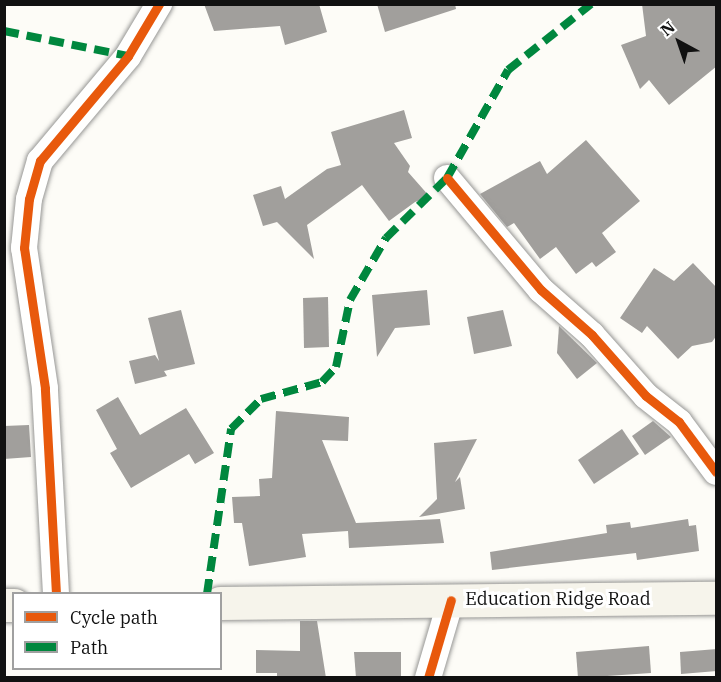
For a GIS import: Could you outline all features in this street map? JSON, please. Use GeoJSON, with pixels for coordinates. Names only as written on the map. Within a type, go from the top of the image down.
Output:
{"type":"FeatureCollection","features":[{"type":"Feature","properties":{"kind":"main road","name":"Education Ridge Road"},"geometry":{"type":"LineString","coordinates":[[222,603],[717,598]]}},
{"type":"Feature","properties":{"kind":"street"},"geometry":{"type":"LineString","coordinates":[[56,592],[45,388],[24,248],[29,199],[40,160],[128,56],[159,4]]}},
{"type":"Feature","properties":{"kind":"street"},"geometry":{"type":"LineString","coordinates":[[447,178],[541,290],[592,335],[646,396],[678,422],[717,472]]}},
{"type":"Feature","properties":{"kind":"street"},"geometry":{"type":"LineString","coordinates":[[428,678],[451,600]]}},
{"type":"Feature","properties":{"kind":"building"},"geometry":{"type":"Polygon","coordinates":[[[204,4],[319,4],[327,32],[285,45],[280,26],[214,31],[204,4]]]}},
{"type":"Feature","properties":{"kind":"building"},"geometry":{"type":"Polygon","coordinates":[[[377,4],[455,4],[456,9],[385,32],[377,4]]]}},
{"type":"Feature","properties":{"kind":"building"},"geometry":{"type":"Polygon","coordinates":[[[642,4],[717,4],[717,66],[669,105],[649,80],[640,89],[621,45],[646,36],[642,4]]]}},
{"type":"Feature","properties":{"kind":"building"},"geometry":{"type":"Polygon","coordinates":[[[404,110],[412,138],[394,143],[410,166],[408,172],[430,197],[415,202],[389,221],[362,185],[307,225],[314,259],[277,222],[263,226],[253,195],[281,186],[285,199],[327,169],[341,165],[331,132],[404,110]]]}},
{"type":"Feature","properties":{"kind":"building"},"geometry":{"type":"Polygon","coordinates":[[[586,140],[640,201],[602,233],[616,252],[596,267],[592,262],[576,274],[556,247],[540,259],[514,223],[507,227],[480,194],[540,161],[547,174],[586,140]]]}},
{"type":"Feature","properties":{"kind":"building"},"geometry":{"type":"Polygon","coordinates":[[[693,263],[717,288],[717,335],[712,342],[692,346],[678,359],[647,326],[642,333],[620,318],[654,268],[674,281],[693,263]]]}},
{"type":"Feature","properties":{"kind":"building"},"geometry":{"type":"Polygon","coordinates":[[[427,290],[430,325],[395,328],[377,357],[372,295],[427,290]]]}},
{"type":"Feature","properties":{"kind":"building"},"geometry":{"type":"Polygon","coordinates":[[[328,297],[329,347],[304,348],[303,298],[328,297]]]}},
{"type":"Feature","properties":{"kind":"building"},"geometry":{"type":"Polygon","coordinates":[[[181,310],[195,364],[164,371],[167,376],[135,384],[129,361],[155,355],[159,361],[148,318],[181,310]]]}},
{"type":"Feature","properties":{"kind":"building"},"geometry":{"type":"Polygon","coordinates":[[[503,310],[512,346],[474,354],[467,317],[503,310]]]}},
{"type":"Feature","properties":{"kind":"building"},"geometry":{"type":"Polygon","coordinates":[[[559,326],[597,363],[577,379],[557,353],[559,326]]]}},
{"type":"Feature","properties":{"kind":"building"},"geometry":{"type":"Polygon","coordinates":[[[118,397],[140,435],[186,408],[214,453],[195,464],[189,454],[131,488],[110,453],[117,449],[96,410],[118,397]]]}},
{"type":"Feature","properties":{"kind":"building"},"geometry":{"type":"Polygon","coordinates":[[[276,411],[349,417],[348,441],[322,440],[356,523],[440,519],[444,543],[349,548],[348,531],[302,534],[306,557],[249,566],[242,523],[234,523],[232,497],[260,496],[259,479],[272,478],[276,411]]]}},
{"type":"Feature","properties":{"kind":"building"},"geometry":{"type":"Polygon","coordinates":[[[653,421],[671,437],[645,455],[632,436],[653,421]]]}},
{"type":"Feature","properties":{"kind":"building"},"geometry":{"type":"Polygon","coordinates":[[[29,425],[31,457],[4,459],[4,426],[29,425]]]}},
{"type":"Feature","properties":{"kind":"building"},"geometry":{"type":"Polygon","coordinates":[[[622,429],[639,454],[594,484],[578,460],[622,429]]]}},
{"type":"Feature","properties":{"kind":"building"},"geometry":{"type":"Polygon","coordinates":[[[477,439],[455,482],[460,477],[465,509],[419,517],[437,499],[434,443],[477,439]]]}},
{"type":"Feature","properties":{"kind":"building"},"geometry":{"type":"Polygon","coordinates":[[[688,519],[689,526],[696,525],[699,551],[637,560],[636,553],[492,570],[490,552],[607,533],[606,525],[630,522],[631,528],[688,519]]]}},
{"type":"Feature","properties":{"kind":"building"},"geometry":{"type":"Polygon","coordinates":[[[300,621],[317,621],[326,678],[277,678],[277,673],[256,673],[256,650],[300,651],[300,621]]]}},
{"type":"Feature","properties":{"kind":"building"},"geometry":{"type":"Polygon","coordinates":[[[649,646],[651,673],[578,678],[576,652],[649,646]]]}},
{"type":"Feature","properties":{"kind":"building"},"geometry":{"type":"Polygon","coordinates":[[[717,649],[717,671],[681,674],[680,652],[717,649]]]}},
{"type":"Feature","properties":{"kind":"building"},"geometry":{"type":"Polygon","coordinates":[[[354,652],[401,652],[401,678],[356,678],[354,652]]]}},
{"type":"Feature","properties":{"kind":"marked path"},"geometry":{"type":"LineString","coordinates":[[207,592],[231,429],[261,399],[322,382],[336,367],[350,300],[386,238],[447,178],[508,70],[591,4]]}},
{"type":"Feature","properties":{"kind":"marked path"},"geometry":{"type":"LineString","coordinates":[[4,31],[128,56]]}},
{"type":"Feature","properties":{"kind":"cycle path"},"geometry":{"type":"LineString","coordinates":[[56,592],[45,388],[24,248],[29,199],[40,161],[128,56],[159,4]]}},
{"type":"Feature","properties":{"kind":"cycle path"},"geometry":{"type":"LineString","coordinates":[[447,178],[541,290],[592,335],[646,396],[679,422],[716,472]]}},
{"type":"Feature","properties":{"kind":"cycle path"},"geometry":{"type":"LineString","coordinates":[[428,678],[451,600]]}}]}
